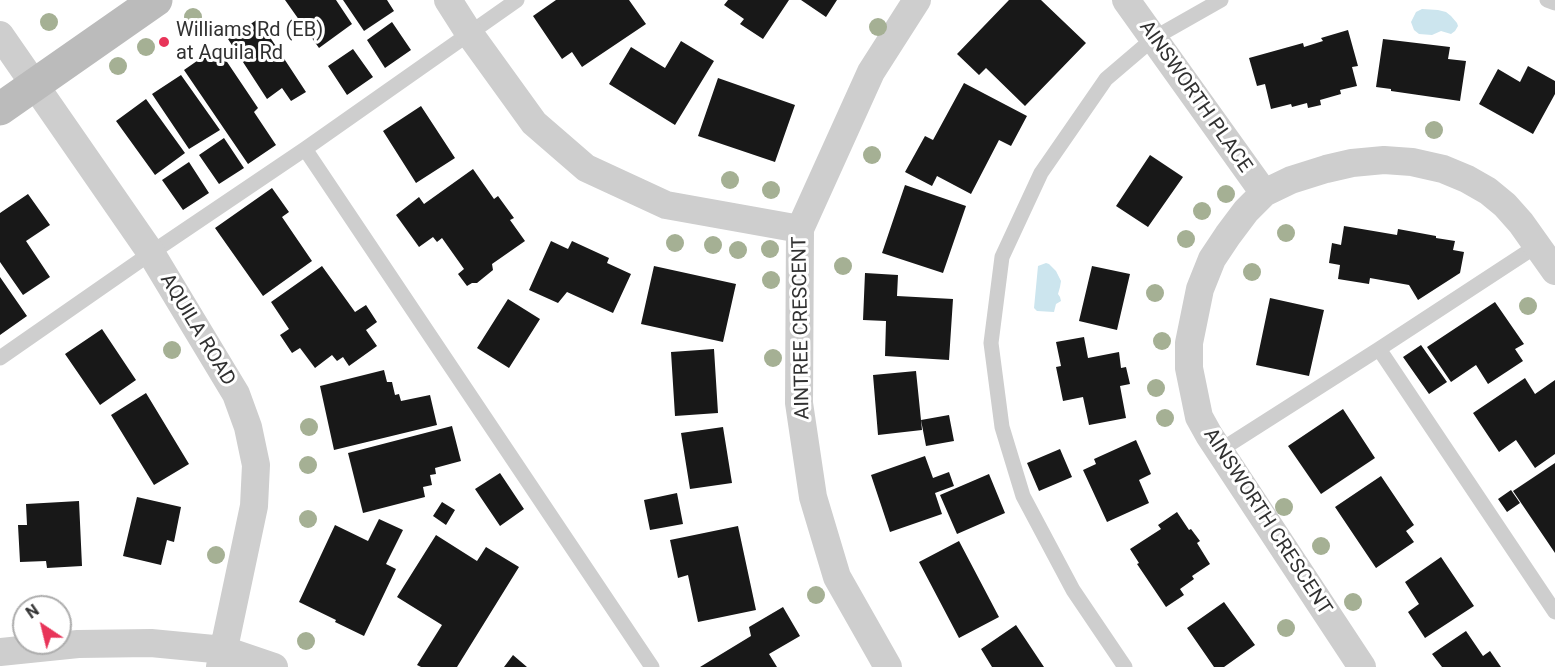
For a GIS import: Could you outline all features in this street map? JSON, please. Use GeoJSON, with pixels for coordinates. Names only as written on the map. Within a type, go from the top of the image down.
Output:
{"type":"FeatureCollection","features":[{"type":"Feature","properties":{"kind":"street"},"geometry":{"type":"LineString","coordinates":[[0,109],[156,0]]}},
{"type":"Feature","properties":{"kind":"street"},"geometry":{"type":"LineString","coordinates":[[448,0],[534,123],[586,168],[666,205],[800,229]]}},
{"type":"Feature","properties":{"kind":"street","name":"AINTREE CRESCENT"},"geometry":{"type":"LineString","coordinates":[[888,667],[837,577],[813,497],[800,403],[800,229],[871,72],[917,0]]}},
{"type":"Feature","properties":{"kind":"street","name":"AINSWORTH PLACE"},"geometry":{"type":"LineString","coordinates":[[1126,0],[1264,193]]}},
{"type":"Feature","properties":{"kind":"street","name":"AQUILA ROAD"},"geometry":{"type":"LineString","coordinates":[[0,35],[151,253],[236,394],[248,427],[256,465],[254,506],[222,659]]}},
{"type":"Feature","properties":{"kind":"street","name":"AINSWORTH CRESCENT"},"geometry":{"type":"LineString","coordinates":[[1362,667],[1219,451],[1199,417],[1192,390],[1189,343],[1200,289],[1212,259],[1227,235],[1264,193],[1291,180],[1326,169],[1352,163],[1384,160],[1413,162],[1443,169],[1488,191],[1505,205],[1538,245],[1555,271]]}},
{"type":"Feature","properties":{"kind":"street"},"geometry":{"type":"LineString","coordinates":[[0,652],[78,644],[151,643],[222,659],[274,667]]}},
{"type":"Feature","properties":{"kind":"lane"},"geometry":{"type":"LineString","coordinates":[[0,358],[306,149],[517,0]]}},
{"type":"Feature","properties":{"kind":"lane"},"geometry":{"type":"LineString","coordinates":[[1125,667],[1072,590],[1023,496],[1002,427],[991,343],[1002,257],[1041,173],[1106,79],[1154,38],[1221,0]]}},
{"type":"Feature","properties":{"kind":"lane"},"geometry":{"type":"LineString","coordinates":[[1547,0],[1555,3]]}},
{"type":"Feature","properties":{"kind":"lane"},"geometry":{"type":"LineString","coordinates":[[306,149],[652,667]]}},
{"type":"Feature","properties":{"kind":"lane"},"geometry":{"type":"LineString","coordinates":[[1219,451],[1538,245]]}},
{"type":"Feature","properties":{"kind":"lane"},"geometry":{"type":"LineString","coordinates":[[1380,349],[1555,612]]}},
{"type":"Feature","properties":{"kind":"water"},"geometry":{"type":"Polygon","coordinates":[[[1422,9],[1446,12],[1458,26],[1451,34],[1441,31],[1432,35],[1419,34],[1414,30],[1411,22],[1416,12],[1422,9]]]}},
{"type":"Feature","properties":{"kind":"water"},"geometry":{"type":"Polygon","coordinates":[[[1046,263],[1056,271],[1061,281],[1058,294],[1061,301],[1056,304],[1054,312],[1037,311],[1034,308],[1038,266],[1046,263]]]}},
{"type":"Feature","properties":{"kind":"building"},"geometry":{"type":"Polygon","coordinates":[[[285,0],[336,0],[352,24],[319,48],[285,0]]]}},
{"type":"Feature","properties":{"kind":"building"},"geometry":{"type":"Polygon","coordinates":[[[343,0],[387,0],[394,11],[364,31],[343,0]]]}},
{"type":"Feature","properties":{"kind":"building"},"geometry":{"type":"Polygon","coordinates":[[[556,0],[629,0],[646,24],[582,67],[572,52],[562,59],[533,16],[556,0]]]}},
{"type":"Feature","properties":{"kind":"building"},"geometry":{"type":"Polygon","coordinates":[[[728,0],[789,0],[763,39],[740,24],[744,19],[724,5],[728,0]]]}},
{"type":"Feature","properties":{"kind":"building"},"geometry":{"type":"Polygon","coordinates":[[[801,0],[837,0],[826,17],[801,0]]]}},
{"type":"Feature","properties":{"kind":"building"},"geometry":{"type":"Polygon","coordinates":[[[1009,0],[1041,0],[1086,43],[1025,106],[986,68],[979,75],[957,54],[1009,0]]]}},
{"type":"Feature","properties":{"kind":"building"},"geometry":{"type":"Polygon","coordinates":[[[258,19],[306,92],[291,101],[282,88],[267,99],[228,39],[258,19]]]}},
{"type":"Feature","properties":{"kind":"building"},"geometry":{"type":"Polygon","coordinates":[[[392,22],[411,50],[385,68],[367,40],[392,22]]]}},
{"type":"Feature","properties":{"kind":"building"},"geometry":{"type":"Polygon","coordinates":[[[1348,30],[1358,66],[1352,67],[1357,86],[1340,90],[1341,94],[1320,100],[1321,105],[1308,108],[1307,103],[1292,107],[1291,104],[1271,109],[1265,84],[1257,86],[1249,58],[1303,43],[1304,47],[1323,41],[1321,38],[1348,30]]]}},
{"type":"Feature","properties":{"kind":"building"},"geometry":{"type":"Polygon","coordinates":[[[1383,39],[1450,47],[1448,59],[1466,61],[1460,101],[1376,87],[1383,39]]]}},
{"type":"Feature","properties":{"kind":"building"},"geometry":{"type":"Polygon","coordinates":[[[681,41],[714,61],[675,125],[609,84],[631,47],[665,68],[681,41]]]}},
{"type":"Feature","properties":{"kind":"building"},"geometry":{"type":"Polygon","coordinates":[[[217,47],[258,108],[254,112],[276,145],[248,164],[184,70],[217,47]]]}},
{"type":"Feature","properties":{"kind":"building"},"geometry":{"type":"Polygon","coordinates":[[[353,49],[373,77],[347,95],[328,66],[353,49]]]}},
{"type":"Feature","properties":{"kind":"building"},"geometry":{"type":"Polygon","coordinates":[[[1528,66],[1555,81],[1555,94],[1533,134],[1479,104],[1498,69],[1520,82],[1528,66]]]}},
{"type":"Feature","properties":{"kind":"building"},"geometry":{"type":"Polygon","coordinates":[[[181,75],[220,130],[189,149],[152,94],[181,75]]]}},
{"type":"Feature","properties":{"kind":"building"},"geometry":{"type":"Polygon","coordinates":[[[718,78],[795,105],[775,162],[698,136],[718,78]]]}},
{"type":"Feature","properties":{"kind":"building"},"geometry":{"type":"Polygon","coordinates":[[[964,83],[1027,116],[1011,146],[999,140],[971,194],[937,176],[932,186],[905,172],[925,136],[933,140],[964,83]]]}},
{"type":"Feature","properties":{"kind":"building"},"geometry":{"type":"Polygon","coordinates":[[[146,99],[185,153],[155,175],[116,121],[146,99]]]}},
{"type":"Feature","properties":{"kind":"building"},"geometry":{"type":"Polygon","coordinates":[[[421,106],[455,158],[416,183],[383,131],[421,106]]]}},
{"type":"Feature","properties":{"kind":"building"},"geometry":{"type":"Polygon","coordinates":[[[224,138],[244,168],[219,184],[199,155],[224,138]]]}},
{"type":"Feature","properties":{"kind":"building"},"geometry":{"type":"Polygon","coordinates":[[[1150,155],[1183,177],[1148,227],[1116,206],[1150,155]]]}},
{"type":"Feature","properties":{"kind":"building"},"geometry":{"type":"Polygon","coordinates":[[[189,162],[209,193],[183,210],[162,180],[189,162]]]}},
{"type":"Feature","properties":{"kind":"building"},"geometry":{"type":"Polygon","coordinates":[[[473,169],[494,199],[498,196],[514,218],[510,220],[525,241],[492,264],[493,270],[477,283],[467,286],[458,274],[464,269],[442,238],[437,242],[433,237],[419,247],[396,215],[419,197],[424,204],[473,169]]]}},
{"type":"Feature","properties":{"kind":"building"},"geometry":{"type":"Polygon","coordinates":[[[905,185],[966,206],[943,273],[882,253],[905,185]]]}},
{"type":"Feature","properties":{"kind":"building"},"geometry":{"type":"Polygon","coordinates":[[[272,188],[289,212],[282,217],[312,261],[263,296],[215,228],[272,188]]]}},
{"type":"Feature","properties":{"kind":"building"},"geometry":{"type":"Polygon","coordinates":[[[28,194],[50,225],[26,241],[50,277],[23,295],[0,262],[0,213],[28,194]]]}},
{"type":"Feature","properties":{"kind":"building"},"geometry":{"type":"Polygon","coordinates":[[[1344,226],[1397,235],[1398,229],[1455,241],[1453,250],[1464,252],[1460,273],[1418,300],[1409,285],[1370,278],[1369,284],[1338,279],[1340,265],[1329,263],[1332,243],[1341,245],[1344,226]]]}},
{"type":"Feature","properties":{"kind":"building"},"geometry":{"type":"Polygon","coordinates":[[[551,241],[568,249],[572,241],[609,258],[607,263],[631,274],[613,313],[567,292],[558,303],[529,290],[551,241]]]}},
{"type":"Feature","properties":{"kind":"building"},"geometry":{"type":"Polygon","coordinates":[[[322,266],[355,312],[366,305],[377,322],[366,330],[377,346],[349,366],[343,357],[337,361],[332,355],[315,368],[300,348],[292,353],[280,335],[289,329],[271,302],[322,266]]]}},
{"type":"Feature","properties":{"kind":"building"},"geometry":{"type":"Polygon","coordinates":[[[654,266],[736,284],[723,342],[641,324],[654,266]]]}},
{"type":"Feature","properties":{"kind":"building"},"geometry":{"type":"Polygon","coordinates":[[[1092,266],[1130,274],[1117,330],[1079,321],[1092,266]]]}},
{"type":"Feature","properties":{"kind":"building"},"geometry":{"type":"Polygon","coordinates":[[[865,273],[898,275],[897,296],[953,299],[949,360],[885,356],[886,321],[863,320],[865,273]]]}},
{"type":"Feature","properties":{"kind":"building"},"geometry":{"type":"Polygon","coordinates":[[[0,277],[27,316],[0,335],[0,277]]]}},
{"type":"Feature","properties":{"kind":"building"},"geometry":{"type":"Polygon","coordinates":[[[1270,298],[1324,310],[1309,376],[1256,365],[1270,298]]]}},
{"type":"Feature","properties":{"kind":"building"},"geometry":{"type":"Polygon","coordinates":[[[508,299],[540,319],[509,368],[477,348],[508,299]]]}},
{"type":"Feature","properties":{"kind":"building"},"geometry":{"type":"Polygon","coordinates":[[[1495,302],[1524,344],[1515,349],[1523,361],[1488,384],[1476,365],[1451,382],[1427,347],[1495,302]]]}},
{"type":"Feature","properties":{"kind":"building"},"geometry":{"type":"Polygon","coordinates":[[[102,329],[136,380],[100,405],[65,354],[102,329]]]}},
{"type":"Feature","properties":{"kind":"building"},"geometry":{"type":"Polygon","coordinates":[[[1084,337],[1088,358],[1119,352],[1121,368],[1126,367],[1130,384],[1120,386],[1126,418],[1089,425],[1083,397],[1063,401],[1056,367],[1061,366],[1056,342],[1084,337]]]}},
{"type":"Feature","properties":{"kind":"building"},"geometry":{"type":"Polygon","coordinates":[[[1421,345],[1447,382],[1429,394],[1403,357],[1421,345]]]}},
{"type":"Feature","properties":{"kind":"building"},"geometry":{"type":"Polygon","coordinates":[[[714,349],[718,413],[675,416],[671,352],[714,349]]]}},
{"type":"Feature","properties":{"kind":"building"},"geometry":{"type":"Polygon","coordinates":[[[384,370],[387,382],[392,382],[395,395],[399,394],[401,401],[430,395],[437,425],[334,450],[320,386],[384,370]]]}},
{"type":"Feature","properties":{"kind":"building"},"geometry":{"type":"Polygon","coordinates":[[[916,371],[922,430],[878,435],[873,375],[916,371]]]}},
{"type":"Feature","properties":{"kind":"building"},"geometry":{"type":"Polygon","coordinates":[[[1525,378],[1535,394],[1555,380],[1555,454],[1535,468],[1516,440],[1499,452],[1473,413],[1525,378]]]}},
{"type":"Feature","properties":{"kind":"building"},"geometry":{"type":"Polygon","coordinates":[[[146,393],[189,464],[154,485],[111,415],[146,393]]]}},
{"type":"Feature","properties":{"kind":"building"},"geometry":{"type":"Polygon","coordinates":[[[1343,409],[1375,458],[1321,494],[1288,446],[1343,409]]]}},
{"type":"Feature","properties":{"kind":"building"},"geometry":{"type":"Polygon","coordinates":[[[949,415],[954,441],[926,446],[921,420],[949,415]]]}},
{"type":"Feature","properties":{"kind":"building"},"geometry":{"type":"Polygon","coordinates":[[[452,426],[461,461],[435,468],[436,474],[430,475],[432,485],[423,487],[425,497],[363,513],[348,453],[452,426]]]}},
{"type":"Feature","properties":{"kind":"building"},"geometry":{"type":"Polygon","coordinates":[[[723,427],[732,483],[690,489],[681,433],[723,427]]]}},
{"type":"Feature","properties":{"kind":"building"},"geometry":{"type":"Polygon","coordinates":[[[1136,440],[1151,474],[1139,480],[1149,503],[1107,522],[1083,470],[1096,464],[1094,459],[1136,440]]]}},
{"type":"Feature","properties":{"kind":"building"},"geometry":{"type":"Polygon","coordinates":[[[1060,449],[1072,477],[1039,491],[1027,463],[1060,449]]]}},
{"type":"Feature","properties":{"kind":"building"},"geometry":{"type":"Polygon","coordinates":[[[925,456],[933,478],[949,472],[954,486],[935,493],[942,514],[890,532],[871,475],[925,456]]]}},
{"type":"Feature","properties":{"kind":"building"},"geometry":{"type":"Polygon","coordinates":[[[1555,463],[1555,553],[1513,491],[1555,463]]]}},
{"type":"Feature","properties":{"kind":"building"},"geometry":{"type":"Polygon","coordinates":[[[500,473],[524,509],[500,526],[475,489],[500,473]]]}},
{"type":"Feature","properties":{"kind":"building"},"geometry":{"type":"Polygon","coordinates":[[[989,474],[1005,513],[957,534],[940,495],[989,474]]]}},
{"type":"Feature","properties":{"kind":"building"},"geometry":{"type":"Polygon","coordinates":[[[1381,476],[1414,525],[1406,531],[1414,542],[1376,568],[1335,507],[1381,476]]]}},
{"type":"Feature","properties":{"kind":"building"},"geometry":{"type":"Polygon","coordinates":[[[1511,490],[1520,503],[1507,512],[1498,499],[1511,490]]]}},
{"type":"Feature","properties":{"kind":"building"},"geometry":{"type":"Polygon","coordinates":[[[677,493],[683,524],[650,530],[644,500],[677,493]]]}},
{"type":"Feature","properties":{"kind":"building"},"geometry":{"type":"Polygon","coordinates":[[[137,497],[181,507],[174,542],[167,540],[161,565],[123,556],[137,497]]]}},
{"type":"Feature","properties":{"kind":"building"},"geometry":{"type":"Polygon","coordinates":[[[79,501],[82,566],[47,568],[46,561],[20,562],[18,525],[27,525],[26,504],[79,501]]]}},
{"type":"Feature","properties":{"kind":"building"},"geometry":{"type":"Polygon","coordinates":[[[442,502],[455,510],[446,525],[433,516],[442,502]]]}},
{"type":"Feature","properties":{"kind":"building"},"geometry":{"type":"Polygon","coordinates":[[[1177,512],[1200,541],[1197,543],[1210,564],[1192,576],[1194,579],[1180,589],[1184,595],[1166,607],[1137,564],[1139,563],[1130,549],[1161,529],[1158,525],[1177,512]]]}},
{"type":"Feature","properties":{"kind":"building"},"geometry":{"type":"Polygon","coordinates":[[[379,519],[403,530],[386,564],[396,569],[364,636],[299,602],[335,525],[368,541],[379,519]]]}},
{"type":"Feature","properties":{"kind":"building"},"geometry":{"type":"Polygon","coordinates":[[[738,526],[756,610],[698,622],[688,575],[678,578],[670,540],[738,526]]]}},
{"type":"Feature","properties":{"kind":"building"},"geometry":{"type":"Polygon","coordinates":[[[436,535],[477,561],[486,547],[519,567],[457,667],[417,665],[442,625],[397,597],[436,535]]]}},
{"type":"Feature","properties":{"kind":"building"},"geometry":{"type":"Polygon","coordinates":[[[959,541],[999,617],[959,638],[919,562],[959,541]]]}},
{"type":"Feature","properties":{"kind":"building"},"geometry":{"type":"Polygon","coordinates":[[[1441,557],[1474,606],[1425,638],[1408,612],[1419,604],[1405,582],[1441,557]]]}},
{"type":"Feature","properties":{"kind":"building"},"geometry":{"type":"Polygon","coordinates":[[[1224,602],[1255,645],[1224,667],[1214,667],[1187,628],[1224,602]]]}},
{"type":"Feature","properties":{"kind":"building"},"geometry":{"type":"Polygon","coordinates":[[[783,607],[800,636],[769,654],[777,667],[700,667],[751,636],[749,627],[783,607]]]}},
{"type":"Feature","properties":{"kind":"building"},"geometry":{"type":"Polygon","coordinates":[[[1016,625],[1044,667],[992,667],[981,649],[1016,625]]]}},
{"type":"Feature","properties":{"kind":"building"},"geometry":{"type":"Polygon","coordinates":[[[1466,631],[1483,656],[1490,651],[1501,667],[1442,667],[1432,654],[1466,631]]]}},
{"type":"Feature","properties":{"kind":"building"},"geometry":{"type":"Polygon","coordinates":[[[513,655],[527,667],[504,667],[513,655]]]}},
{"type":"Feature","properties":{"kind":"place","name":"Williams Rd (EB) at Aquila Rd"},"geometry":{"type":"Point","coordinates":[164,42]}}]}
